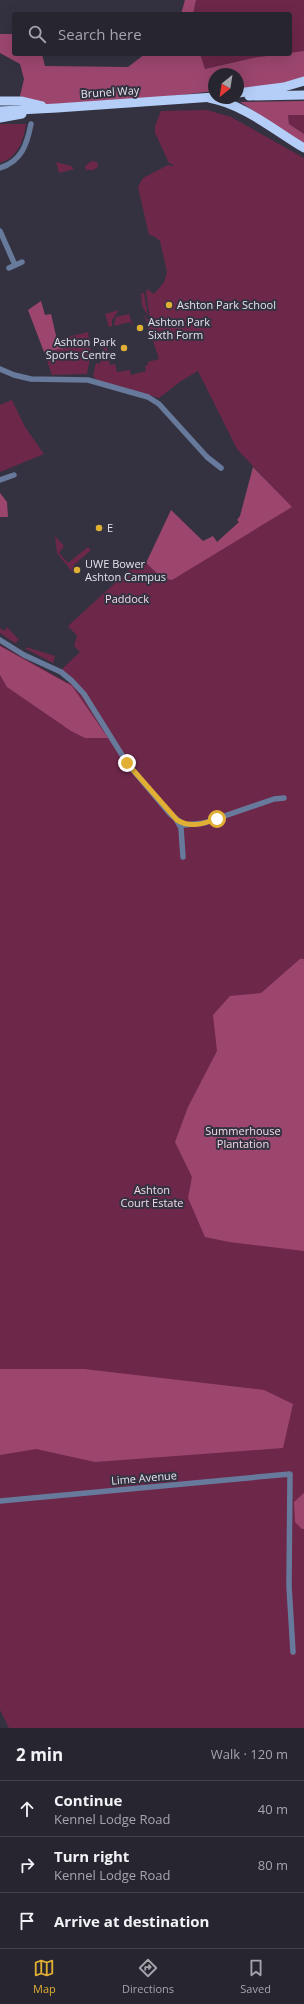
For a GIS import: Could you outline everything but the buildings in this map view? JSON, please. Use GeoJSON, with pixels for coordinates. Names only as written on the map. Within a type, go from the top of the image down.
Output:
{"type":"FeatureCollection","features":[{"type":"Feature","properties":{"kind":"highway"},"geometry":{"type":"LineString","coordinates":[[244,92],[284,87],[304,81]]}},
{"type":"Feature","properties":{"kind":"highway"},"geometry":{"type":"LineString","coordinates":[[244,96],[304,95]]}},
{"type":"Feature","properties":{"kind":"highway","name":"Brunel Way"},"geometry":{"type":"LineString","coordinates":[[2,110],[54,108],[208,97]]}},
{"type":"Feature","properties":{"kind":"highway"},"geometry":{"type":"LineString","coordinates":[[0,101],[21,101],[54,108]]}},
{"type":"Feature","properties":{"kind":"highway","name":"Brunel Way"},"geometry":{"type":"LineString","coordinates":[[230,104],[304,148]]}},
{"type":"Feature","properties":{"kind":"highway"},"geometry":{"type":"LineString","coordinates":[[0,118],[54,108]]}},
{"type":"Feature","properties":{"kind":"street"},"geometry":{"type":"LineString","coordinates":[[0,168],[12,162],[21,155],[32,124]]}},
{"type":"Feature","properties":{"kind":"street"},"geometry":{"type":"LineString","coordinates":[[0,231],[15,265]]}},
{"type":"Feature","properties":{"kind":"street"},"geometry":{"type":"LineString","coordinates":[[9,268],[22,262]]}},
{"type":"Feature","properties":{"kind":"street"},"geometry":{"type":"LineString","coordinates":[[0,369],[14,375],[31,379],[88,380],[148,397],[159,404],[207,456],[221,468]]}},
{"type":"Feature","properties":{"kind":"street"},"geometry":{"type":"LineString","coordinates":[[0,480],[14,475]]}},
{"type":"Feature","properties":{"kind":"street"},"geometry":{"type":"LineString","coordinates":[[0,640],[24,655],[61,672],[72,681],[84,694],[127,763],[177,820],[184,825],[204,823],[274,799],[284,798]]}},
{"type":"Feature","properties":{"kind":"street"},"geometry":{"type":"LineString","coordinates":[[177,820],[181,828],[183,857]]}},
{"type":"Feature","properties":{"kind":"street","name":"Lime Avenue"},"geometry":{"type":"LineString","coordinates":[[0,1501],[290,1474],[289,1586],[293,1652]]}},
{"type":"Feature","properties":{"kind":"green space"},"geometry":{"type":"Polygon","coordinates":[[[185,0],[196,0],[193,12],[182,12],[185,0]]]}},
{"type":"Feature","properties":{"kind":"green space"},"geometry":{"type":"Polygon","coordinates":[[[196,0],[304,0],[304,51],[292,54],[292,12],[193,12],[196,0]]]}},
{"type":"Feature","properties":{"kind":"green space"},"geometry":{"type":"Polygon","coordinates":[[[0,34],[12,34],[12,56],[42,56],[45,66],[128,67],[142,56],[201,56],[205,69],[208,68],[208,92],[155,98],[46,105],[20,96],[24,79],[20,64],[0,53],[0,34]]]}},
{"type":"Feature","properties":{"kind":"green space"},"geometry":{"type":"Polygon","coordinates":[[[304,51],[304,78],[284,83],[244,88],[244,68],[209,68],[253,58],[268,56],[292,56],[292,53],[304,51]]]}},
{"type":"Feature","properties":{"kind":"green space"},"geometry":{"type":"Polygon","coordinates":[[[201,56],[271,56],[253,58],[205,69],[201,56]]]}},
{"type":"Feature","properties":{"kind":"green space"},"geometry":{"type":"Polygon","coordinates":[[[304,101],[304,115],[288,115],[289,124],[304,134],[304,144],[243,104],[244,102],[304,101]]]}},
{"type":"Feature","properties":{"kind":"green space","name":"Ashton Court Estate"},"geometry":{"type":"Polygon","coordinates":[[[207,110],[231,117],[304,158],[304,1728],[9,1728],[0,1710],[0,645],[68,683],[73,678],[62,671],[63,668],[80,652],[74,646],[77,636],[68,626],[138,562],[146,563],[162,578],[291,507],[237,449],[198,371],[181,381],[159,398],[97,380],[93,376],[96,363],[100,364],[104,344],[106,343],[110,365],[115,364],[117,372],[130,370],[131,375],[146,371],[145,366],[148,365],[148,362],[159,359],[144,314],[147,319],[150,319],[146,292],[147,289],[154,294],[164,282],[167,272],[160,241],[149,235],[138,187],[143,178],[168,165],[174,165],[169,163],[155,133],[155,126],[161,111],[207,110]]]}},
{"type":"Feature","properties":{"kind":"green space"},"geometry":{"type":"Polygon","coordinates":[[[288,115],[304,115],[304,134],[289,124],[288,115]]]}},
{"type":"Feature","properties":{"kind":"green space"},"geometry":{"type":"Polygon","coordinates":[[[0,124],[26,124],[19,148],[11,157],[0,163],[0,124]]]}},
{"type":"Feature","properties":{"kind":"green space"},"geometry":{"type":"Polygon","coordinates":[[[92,161],[97,162],[98,167],[93,170],[86,170],[85,166],[92,161]]]}},
{"type":"Feature","properties":{"kind":"green space"},"geometry":{"type":"Polygon","coordinates":[[[56,162],[71,166],[74,169],[59,173],[56,162]]]}},
{"type":"Feature","properties":{"kind":"green space"},"geometry":{"type":"Polygon","coordinates":[[[141,293],[144,293],[148,316],[142,306],[141,293]]]}},
{"type":"Feature","properties":{"kind":"green space"},"geometry":{"type":"Polygon","coordinates":[[[41,301],[45,315],[51,314],[57,340],[68,337],[70,347],[44,352],[28,310],[41,301]]]}},
{"type":"Feature","properties":{"kind":"green space"},"geometry":{"type":"Polygon","coordinates":[[[119,310],[112,320],[112,326],[109,327],[105,314],[119,310]]]}},
{"type":"Feature","properties":{"kind":"green space"},"geometry":{"type":"Polygon","coordinates":[[[129,314],[133,326],[130,322],[114,326],[116,317],[129,314]]]}},
{"type":"Feature","properties":{"kind":"green space"},"geometry":{"type":"Polygon","coordinates":[[[88,332],[91,353],[87,374],[52,375],[44,352],[70,347],[68,337],[88,332]]]}},
{"type":"Feature","properties":{"kind":"green space"},"geometry":{"type":"Polygon","coordinates":[[[12,400],[25,427],[44,454],[0,472],[0,405],[12,400]]]}},
{"type":"Feature","properties":{"kind":"green space"},"geometry":{"type":"Polygon","coordinates":[[[253,467],[292,507],[172,580],[162,578],[146,563],[171,510],[203,541],[213,536],[217,542],[239,522],[237,520],[240,516],[253,467]]]}},
{"type":"Feature","properties":{"kind":"green space"},"geometry":{"type":"Polygon","coordinates":[[[0,493],[7,502],[8,517],[0,517],[0,493]]]}},
{"type":"Feature","properties":{"kind":"green space"},"geometry":{"type":"Polygon","coordinates":[[[55,536],[64,546],[59,553],[68,563],[88,547],[91,550],[73,566],[76,570],[74,574],[57,553],[55,536]]]}},
{"type":"Feature","properties":{"kind":"green space"},"geometry":{"type":"Polygon","coordinates":[[[7,627],[19,640],[15,643],[0,633],[0,628],[5,631],[7,627]]]}},
{"type":"Feature","properties":{"kind":"green space"},"geometry":{"type":"Polygon","coordinates":[[[0,646],[72,686],[108,738],[85,738],[71,731],[7,687],[0,675],[0,646]]]}},
{"type":"Feature","properties":{"kind":"green space"},"geometry":{"type":"Polygon","coordinates":[[[26,647],[55,656],[53,663],[26,649],[26,647]]]}},
{"type":"Feature","properties":{"kind":"green space","name":"Summerhouse Plantation"},"geometry":{"type":"Polygon","coordinates":[[[300,959],[304,959],[304,1251],[229,1242],[205,1237],[188,1198],[192,1177],[175,1142],[188,1107],[217,1051],[213,1015],[230,996],[261,993],[300,959]]]}},
{"type":"Feature","properties":{"kind":"green space"},"geometry":{"type":"Polygon","coordinates":[[[0,1369],[84,1369],[264,1390],[293,1404],[283,1448],[95,1462],[36,1449],[0,1455],[0,1369]]]}},
{"type":"Feature","properties":{"kind":"green space"},"geometry":{"type":"Polygon","coordinates":[[[304,1493],[304,1529],[302,1529],[295,1522],[294,1502],[304,1493]]]}},
{"type":"Feature","properties":{"kind":"place","name":"Ashton Park School"},"geometry":{"type":"Point","coordinates":[169,305]}},
{"type":"Feature","properties":{"kind":"place","name":"Ashton Park Sixth Form"},"geometry":{"type":"Point","coordinates":[140,328]}},
{"type":"Feature","properties":{"kind":"place","name":"Ashton Park Sports Centre"},"geometry":{"type":"Point","coordinates":[124,348]}},
{"type":"Feature","properties":{"kind":"place","name":"E"},"geometry":{"type":"Point","coordinates":[99,528]}},
{"type":"Feature","properties":{"kind":"place","name":"UWE Bower Ashton Campus"},"geometry":{"type":"Point","coordinates":[77,570]}},
{"type":"Feature","properties":{"kind":"route"},"geometry":{"type":"LineString","coordinates":[[127,763],[138,778],[170,814],[184,825],[194,825],[217,819]]}},
{"type":"Feature","properties":{"kind":"park label","name":"Paddock"},"geometry":{"type":"Point","coordinates":[127,599]}}]}
